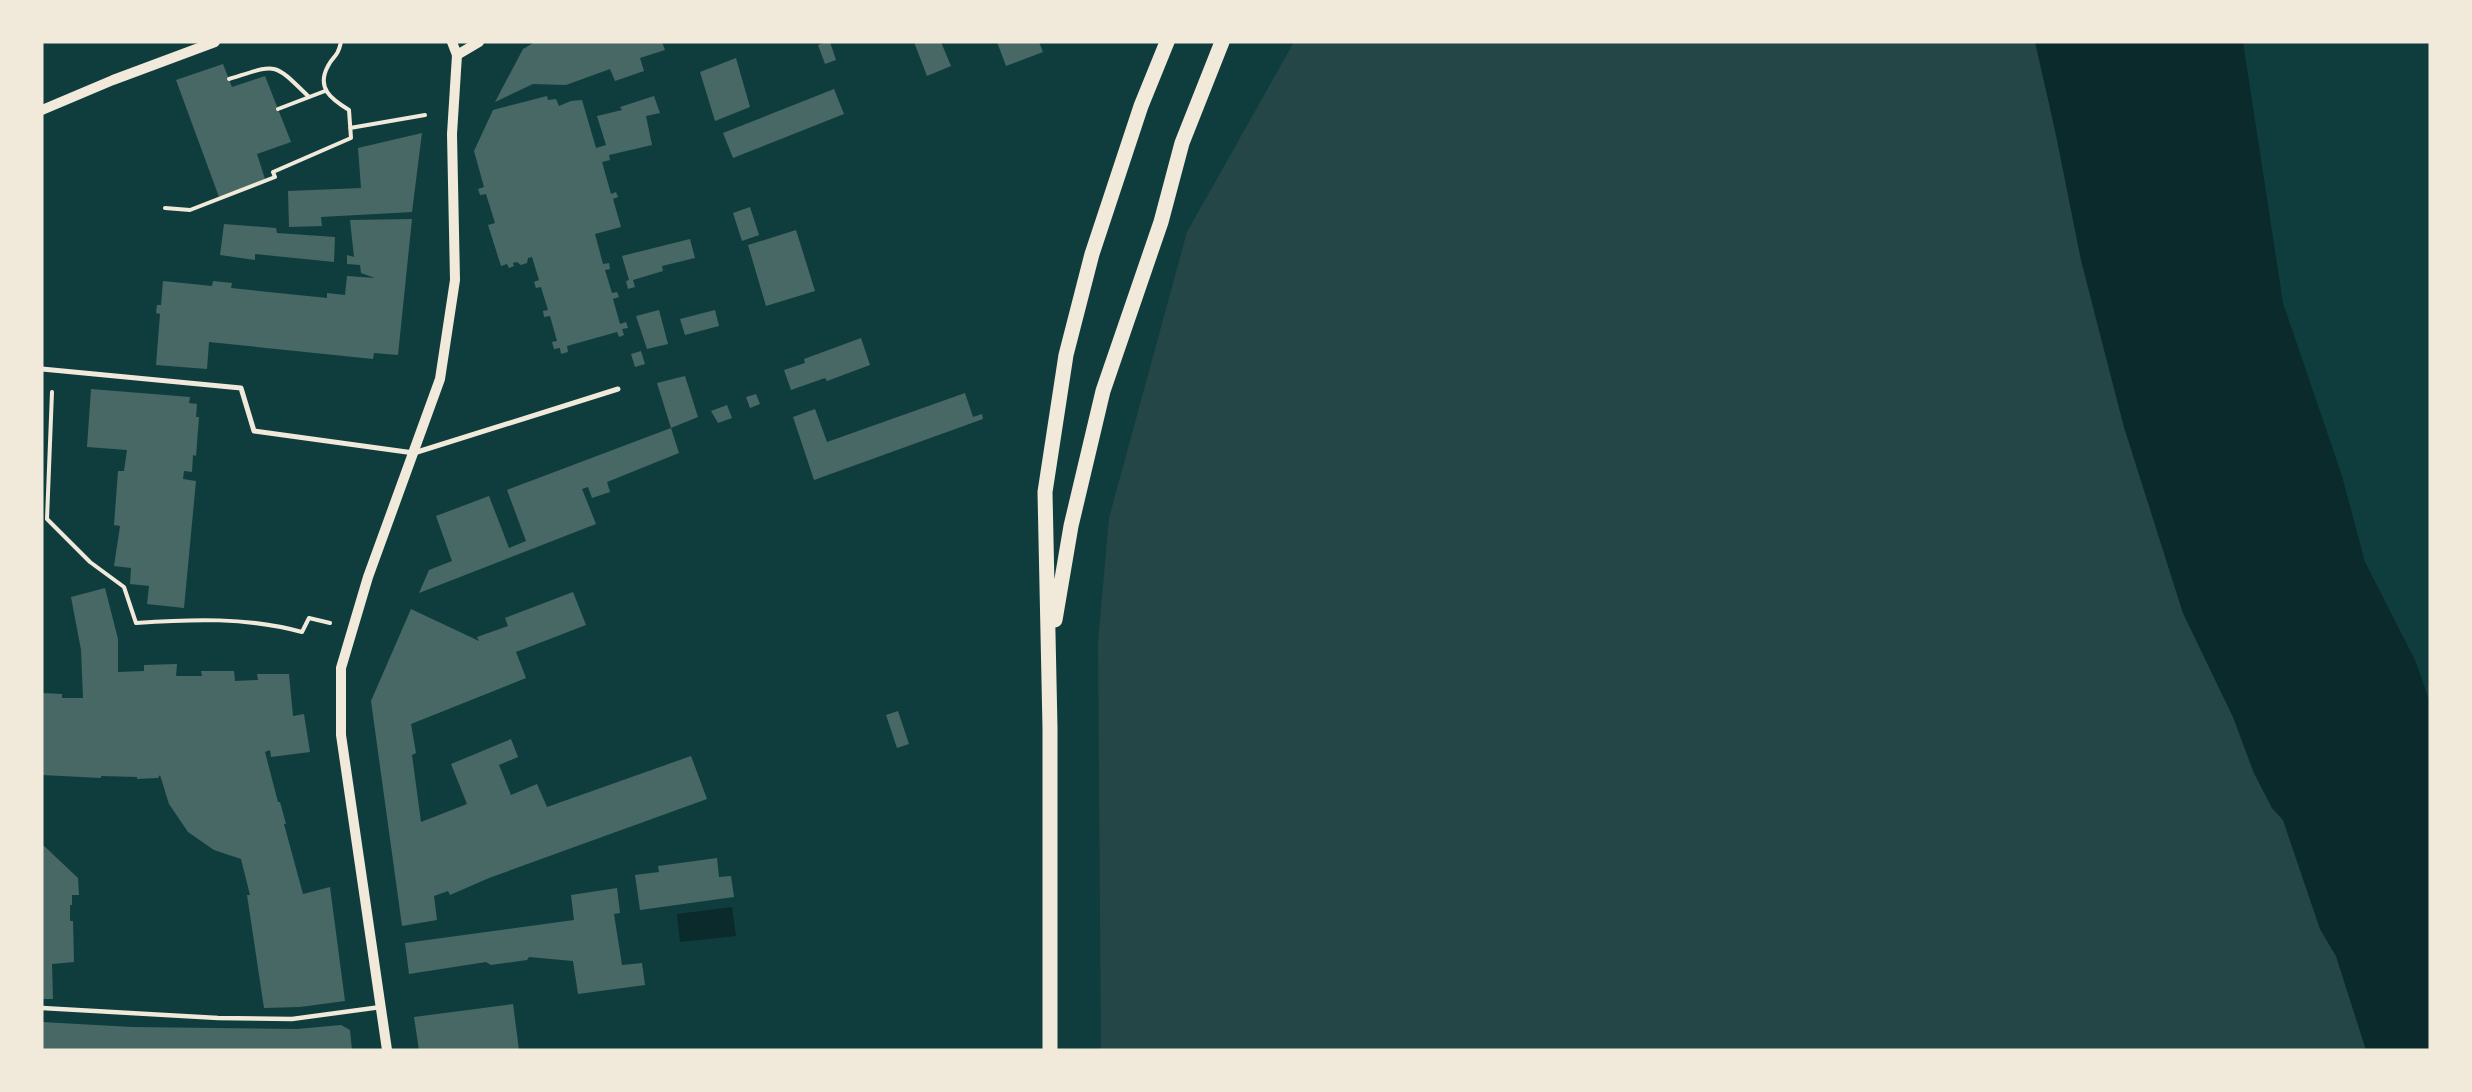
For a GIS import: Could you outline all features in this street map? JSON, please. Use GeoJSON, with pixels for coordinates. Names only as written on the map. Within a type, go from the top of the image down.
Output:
{"type":"FeatureCollection","features":[{"type":"Feature","properties":{"kind":"main road"},"geometry":{"type":"LineString","coordinates":[[1050,1050],[1049,656],[1045,492],[1066,355],[1092,254],[1141,106],[1167,42]]}},
{"type":"Feature","properties":{"kind":"main road"},"geometry":{"type":"LineString","coordinates":[[1049,656],[1071,526],[1103,391],[1161,222],[1182,143],[1222,42]]}},
{"type":"Feature","properties":{"kind":"street"},"geometry":{"type":"LineString","coordinates":[[42,110],[113,80],[215,42]]}},
{"type":"Feature","properties":{"kind":"street"},"geometry":{"type":"LineString","coordinates":[[387,1050],[341,735],[341,668],[368,577],[440,379],[455,280],[452,134],[457,55],[452,42]]}},
{"type":"Feature","properties":{"kind":"street"},"geometry":{"type":"LineString","coordinates":[[457,55],[479,42]]}},
{"type":"Feature","properties":{"kind":"street"},"geometry":{"type":"LineString","coordinates":[[42,369],[241,388],[254,431],[414,453],[618,389]]}},
{"type":"Feature","properties":{"kind":"lane"},"geometry":{"type":"LineString","coordinates":[[42,1008],[218,1018],[292,1018],[381,1007]]}},
{"type":"Feature","properties":{"kind":"path"},"geometry":{"type":"LineString","coordinates":[[165,208],[190,210],[275,177],[273,172],[351,138],[349,110],[325,91],[323,80],[329,64],[338,55],[341,42]]}},
{"type":"Feature","properties":{"kind":"path"},"geometry":{"type":"LineString","coordinates":[[229,79],[267,68],[281,70],[309,97]]}},
{"type":"Feature","properties":{"kind":"path"},"geometry":{"type":"LineString","coordinates":[[278,109],[325,91]]}},
{"type":"Feature","properties":{"kind":"path"},"geometry":{"type":"LineString","coordinates":[[350,128],[425,116]]}},
{"type":"Feature","properties":{"kind":"path"},"geometry":{"type":"LineString","coordinates":[[52,370],[47,519],[90,562],[124,587],[136,623],[205,620],[271,624],[302,632],[309,618],[354,628]]}},
{"type":"Feature","properties":{"kind":"shaded area"},"geometry":{"type":"Polygon","coordinates":[[[1294,42],[2037,42],[2081,260],[2124,427],[2183,613],[2233,717],[2254,773],[2272,808],[2283,820],[2320,929],[2336,956],[2366,1050],[1101,1050],[1098,642],[1109,518],[1187,232],[1294,42]]]}},
{"type":"Feature","properties":{"kind":"shaded area"},"geometry":{"type":"Polygon","coordinates":[[[2035,42],[2243,42],[2283,303],[2342,476],[2365,562],[2416,662],[2430,703],[2430,1050],[2366,1050],[2336,956],[2320,929],[2283,820],[2272,808],[2254,773],[2233,717],[2183,613],[2124,427],[2081,260],[2035,42]]]}},
{"type":"Feature","properties":{"kind":"shaded area"},"geometry":{"type":"Polygon","coordinates":[[[732,907],[736,936],[680,942],[677,914],[732,907]]]}},
{"type":"Feature","properties":{"kind":"building"},"geometry":{"type":"Polygon","coordinates":[[[535,42],[662,42],[665,50],[640,58],[644,71],[615,81],[610,69],[566,85],[533,84],[495,102],[523,49],[535,42]]]}},
{"type":"Feature","properties":{"kind":"building"},"geometry":{"type":"Polygon","coordinates":[[[830,42],[836,60],[825,64],[818,45],[830,42]]]}},
{"type":"Feature","properties":{"kind":"building"},"geometry":{"type":"Polygon","coordinates":[[[914,42],[941,42],[951,66],[927,76],[914,42]]]}},
{"type":"Feature","properties":{"kind":"building"},"geometry":{"type":"Polygon","coordinates":[[[997,42],[1039,42],[1043,52],[1006,66],[997,42]]]}},
{"type":"Feature","properties":{"kind":"building"},"geometry":{"type":"Polygon","coordinates":[[[736,58],[750,107],[715,121],[700,72],[736,58]]]}},
{"type":"Feature","properties":{"kind":"building"},"geometry":{"type":"Polygon","coordinates":[[[223,64],[232,87],[265,76],[291,142],[257,154],[265,179],[219,197],[176,80],[223,64]]]}},
{"type":"Feature","properties":{"kind":"building"},"geometry":{"type":"Polygon","coordinates":[[[834,89],[844,114],[733,158],[723,133],[834,89]]]}},
{"type":"Feature","properties":{"kind":"building"},"geometry":{"type":"Polygon","coordinates":[[[547,96],[548,100],[556,99],[559,106],[571,101],[582,100],[596,148],[606,145],[597,116],[622,110],[620,107],[654,96],[660,113],[646,116],[652,145],[609,155],[610,160],[602,162],[611,194],[616,192],[618,197],[613,199],[621,227],[595,234],[603,264],[609,263],[610,269],[605,270],[612,293],[617,292],[619,297],[613,299],[620,324],[626,322],[628,328],[622,329],[624,335],[619,337],[617,332],[567,346],[568,352],[561,354],[560,348],[554,349],[552,342],[557,341],[550,316],[544,317],[543,311],[548,310],[541,287],[536,288],[534,282],[539,280],[532,257],[528,258],[527,263],[521,265],[517,262],[509,268],[507,264],[501,266],[488,225],[495,223],[486,194],[480,195],[478,189],[484,187],[474,151],[493,110],[547,96]]]}},
{"type":"Feature","properties":{"kind":"building"},"geometry":{"type":"Polygon","coordinates":[[[422,133],[412,212],[321,217],[322,226],[289,227],[288,191],[361,188],[358,148],[422,133]]]}},
{"type":"Feature","properties":{"kind":"building"},"geometry":{"type":"Polygon","coordinates":[[[750,207],[759,235],[742,241],[733,213],[750,207]]]}},
{"type":"Feature","properties":{"kind":"building"},"geometry":{"type":"Polygon","coordinates":[[[412,219],[398,355],[374,353],[373,359],[209,342],[207,369],[156,365],[160,314],[156,313],[157,305],[161,305],[163,281],[212,286],[213,281],[232,283],[231,288],[327,298],[327,293],[345,295],[347,276],[375,278],[361,273],[360,265],[347,264],[347,255],[354,257],[350,220],[412,219]]]}},
{"type":"Feature","properties":{"kind":"building"},"geometry":{"type":"Polygon","coordinates":[[[224,224],[276,228],[277,233],[335,237],[334,262],[255,254],[255,260],[220,255],[224,224]]]}},
{"type":"Feature","properties":{"kind":"building"},"geometry":{"type":"Polygon","coordinates":[[[796,230],[815,291],[766,306],[748,245],[796,230]]]}},
{"type":"Feature","properties":{"kind":"building"},"geometry":{"type":"Polygon","coordinates":[[[690,239],[695,258],[662,266],[663,271],[633,280],[635,287],[628,289],[626,281],[629,280],[622,256],[690,239]]]}},
{"type":"Feature","properties":{"kind":"building"},"geometry":{"type":"Polygon","coordinates":[[[659,310],[668,344],[647,349],[636,316],[659,310]]]}},
{"type":"Feature","properties":{"kind":"building"},"geometry":{"type":"Polygon","coordinates":[[[715,310],[719,326],[685,335],[680,319],[715,310]]]}},
{"type":"Feature","properties":{"kind":"building"},"geometry":{"type":"Polygon","coordinates":[[[861,338],[870,365],[827,381],[825,378],[791,390],[784,370],[805,363],[804,359],[861,338]]]}},
{"type":"Feature","properties":{"kind":"building"},"geometry":{"type":"Polygon","coordinates":[[[641,351],[645,364],[635,367],[631,354],[641,351]]]}},
{"type":"Feature","properties":{"kind":"building"},"geometry":{"type":"Polygon","coordinates":[[[685,376],[698,417],[671,428],[657,383],[685,376]]]}},
{"type":"Feature","properties":{"kind":"building"},"geometry":{"type":"Polygon","coordinates":[[[91,389],[190,397],[189,403],[197,404],[196,417],[199,417],[196,456],[193,455],[192,472],[184,471],[183,479],[196,481],[184,608],[147,604],[149,586],[130,584],[131,568],[114,566],[120,526],[114,525],[118,471],[124,471],[127,450],[87,447],[91,389]]]}},
{"type":"Feature","properties":{"kind":"building"},"geometry":{"type":"Polygon","coordinates":[[[965,393],[973,417],[982,414],[983,419],[814,480],[793,417],[815,409],[827,442],[965,393]]]}},
{"type":"Feature","properties":{"kind":"building"},"geometry":{"type":"Polygon","coordinates":[[[756,394],[760,404],[750,408],[746,397],[756,394]]]}},
{"type":"Feature","properties":{"kind":"building"},"geometry":{"type":"Polygon","coordinates":[[[727,405],[732,418],[718,423],[711,411],[727,405]]]}},
{"type":"Feature","properties":{"kind":"building"},"geometry":{"type":"Polygon","coordinates":[[[671,428],[679,453],[607,482],[610,492],[592,498],[588,487],[582,489],[596,524],[419,593],[429,570],[452,561],[436,516],[489,496],[509,548],[526,541],[507,490],[671,428]]]}},
{"type":"Feature","properties":{"kind":"building"},"geometry":{"type":"Polygon","coordinates":[[[105,588],[118,639],[118,672],[144,671],[144,665],[177,664],[176,676],[202,676],[201,671],[234,671],[235,681],[258,680],[257,674],[289,674],[293,716],[304,714],[310,752],[271,757],[270,750],[265,752],[303,894],[330,887],[345,1001],[300,1007],[264,1008],[247,895],[250,895],[241,859],[214,850],[188,832],[169,804],[160,775],[158,778],[137,779],[137,777],[42,775],[42,693],[62,694],[62,698],[83,698],[81,650],[71,597],[105,588]]]}},
{"type":"Feature","properties":{"kind":"building"},"geometry":{"type":"Polygon","coordinates":[[[573,592],[586,625],[516,652],[526,678],[411,724],[416,753],[412,755],[421,822],[467,804],[451,764],[511,739],[518,757],[499,765],[511,795],[537,784],[547,807],[691,756],[707,799],[489,878],[450,895],[448,891],[434,896],[437,920],[402,926],[371,701],[411,609],[479,641],[477,637],[508,626],[505,618],[573,592]]]}},
{"type":"Feature","properties":{"kind":"building"},"geometry":{"type":"Polygon","coordinates":[[[898,711],[909,744],[897,748],[886,715],[898,711]]]}},
{"type":"Feature","properties":{"kind":"building"},"geometry":{"type":"Polygon","coordinates":[[[42,844],[78,878],[79,895],[72,895],[72,905],[70,905],[70,921],[73,921],[74,962],[52,964],[53,999],[42,999],[42,844]]]}},
{"type":"Feature","properties":{"kind":"building"},"geometry":{"type":"Polygon","coordinates":[[[717,858],[719,877],[731,876],[734,897],[640,910],[635,875],[659,872],[658,866],[717,858]]]}},
{"type":"Feature","properties":{"kind":"building"},"geometry":{"type":"Polygon","coordinates":[[[617,888],[620,913],[614,914],[622,965],[642,963],[645,985],[578,994],[573,961],[529,957],[527,960],[491,965],[486,962],[409,974],[405,943],[574,920],[571,895],[617,888]]]}},
{"type":"Feature","properties":{"kind":"building"},"geometry":{"type":"Polygon","coordinates":[[[513,1004],[519,1050],[419,1050],[414,1017],[513,1004]]]}},
{"type":"Feature","properties":{"kind":"building"},"geometry":{"type":"Polygon","coordinates":[[[42,1022],[132,1027],[297,1029],[341,1025],[350,1030],[352,1050],[42,1050],[42,1022]]]}}]}
